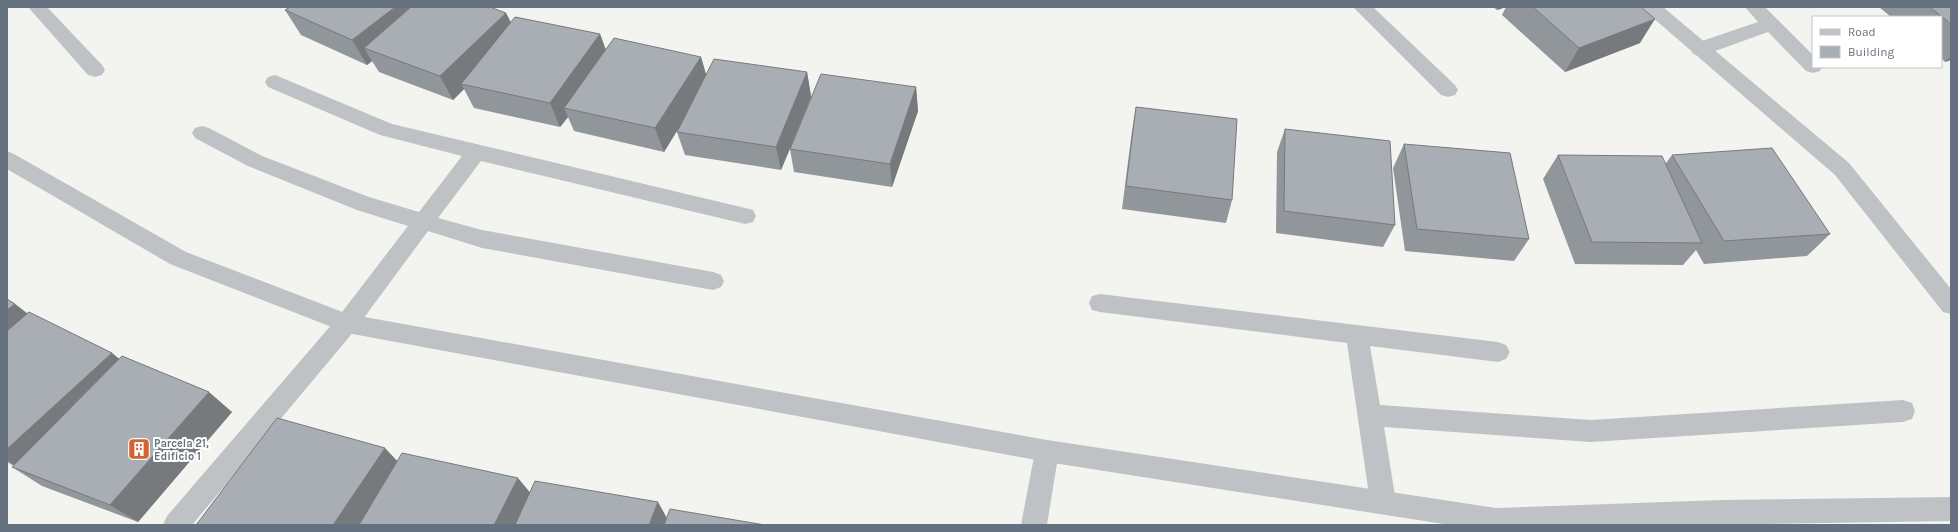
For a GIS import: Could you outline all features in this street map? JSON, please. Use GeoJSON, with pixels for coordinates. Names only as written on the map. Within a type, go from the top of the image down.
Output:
{"type":"FeatureCollection","features":[{"type":"Feature","properties":{"kind":"street"},"geometry":{"type":"LineString","coordinates":[[37,7],[95,70]]}},
{"type":"Feature","properties":{"kind":"street"},"geometry":{"type":"LineString","coordinates":[[1362,7],[1448,90]]}},
{"type":"Feature","properties":{"kind":"street"},"geometry":{"type":"LineString","coordinates":[[1651,7],[1842,169],[1951,305]]}},
{"type":"Feature","properties":{"kind":"street"},"geometry":{"type":"LineString","coordinates":[[1754,7],[1812,65]]}},
{"type":"Feature","properties":{"kind":"street"},"geometry":{"type":"LineString","coordinates":[[1700,49],[1771,24]]}},
{"type":"Feature","properties":{"kind":"street"},"geometry":{"type":"LineString","coordinates":[[275,82],[388,130],[627,189],[745,216]]}},
{"type":"Feature","properties":{"kind":"street"},"geometry":{"type":"LineString","coordinates":[[202,133],[256,161],[364,204],[482,239],[713,281]]}},
{"type":"Feature","properties":{"kind":"street"},"geometry":{"type":"LineString","coordinates":[[176,525],[347,322],[476,152]]}},
{"type":"Feature","properties":{"kind":"street"},"geometry":{"type":"LineString","coordinates":[[7,159],[178,258],[347,322],[1047,451],[1383,502],[1498,522],[1722,512],[1951,508]]}},
{"type":"Feature","properties":{"kind":"street"},"geometry":{"type":"LineString","coordinates":[[1100,303],[1498,352]]}},
{"type":"Feature","properties":{"kind":"street"},"geometry":{"type":"LineString","coordinates":[[1357,334],[1383,502]]}},
{"type":"Feature","properties":{"kind":"street"},"geometry":{"type":"LineString","coordinates":[[1370,415],[1591,431],[1902,411]]}},
{"type":"Feature","properties":{"kind":"street"},"geometry":{"type":"LineString","coordinates":[[1034,525],[1047,451]]}},
{"type":"Feature","properties":{"kind":"building"},"geometry":{"type":"Polygon","coordinates":[[[290,7],[395,7],[352,40],[285,10],[290,7]]]}},
{"type":"Feature","properties":{"kind":"building"},"geometry":{"type":"Polygon","coordinates":[[[411,7],[490,7],[506,13],[440,76],[364,48],[411,7]]]}},
{"type":"Feature","properties":{"kind":"building"},"geometry":{"type":"Polygon","coordinates":[[[1533,7],[1641,7],[1655,19],[1579,48],[1533,7]]]}},
{"type":"Feature","properties":{"kind":"building"},"geometry":{"type":"Polygon","coordinates":[[[1930,7],[1951,7],[1951,24],[1930,7]]]}},
{"type":"Feature","properties":{"kind":"building"},"geometry":{"type":"Polygon","coordinates":[[[515,17],[600,34],[550,103],[461,84],[515,17]]]}},
{"type":"Feature","properties":{"kind":"building"},"geometry":{"type":"Polygon","coordinates":[[[614,38],[701,57],[655,128],[564,108],[614,38]]]}},
{"type":"Feature","properties":{"kind":"building"},"geometry":{"type":"Polygon","coordinates":[[[714,59],[807,72],[776,147],[677,132],[714,59]]]}},
{"type":"Feature","properties":{"kind":"building"},"geometry":{"type":"Polygon","coordinates":[[[821,74],[916,87],[890,164],[790,149],[821,74]]]}},
{"type":"Feature","properties":{"kind":"building"},"geometry":{"type":"Polygon","coordinates":[[[1136,107],[1237,119],[1232,200],[1126,186],[1136,107]]]}},
{"type":"Feature","properties":{"kind":"building"},"geometry":{"type":"Polygon","coordinates":[[[1285,129],[1390,141],[1395,225],[1284,211],[1285,129]]]}},
{"type":"Feature","properties":{"kind":"building"},"geometry":{"type":"Polygon","coordinates":[[[1404,144],[1510,153],[1529,239],[1417,229],[1404,144]]]}},
{"type":"Feature","properties":{"kind":"building"},"geometry":{"type":"Polygon","coordinates":[[[1772,148],[1830,234],[1724,241],[1672,155],[1772,148]]]}},
{"type":"Feature","properties":{"kind":"building"},"geometry":{"type":"Polygon","coordinates":[[[1558,155],[1662,156],[1702,243],[1592,242],[1558,155]]]}},
{"type":"Feature","properties":{"kind":"building"},"geometry":{"type":"Polygon","coordinates":[[[7,299],[15,304],[7,310],[7,299]]]}},
{"type":"Feature","properties":{"kind":"building"},"geometry":{"type":"Polygon","coordinates":[[[29,312],[112,353],[7,449],[7,331],[29,312]]]}},
{"type":"Feature","properties":{"kind":"building"},"geometry":{"type":"Polygon","coordinates":[[[122,356],[209,392],[110,505],[12,467],[122,356]]]}},
{"type":"Feature","properties":{"kind":"building"},"geometry":{"type":"Polygon","coordinates":[[[277,418],[385,448],[333,525],[196,525],[277,418]]]}},
{"type":"Feature","properties":{"kind":"building"},"geometry":{"type":"Polygon","coordinates":[[[402,453],[518,478],[494,525],[359,525],[402,453]]]}},
{"type":"Feature","properties":{"kind":"building"},"geometry":{"type":"Polygon","coordinates":[[[535,481],[658,502],[649,525],[515,525],[535,481]]]}},
{"type":"Feature","properties":{"kind":"building"},"geometry":{"type":"Polygon","coordinates":[[[670,509],[765,525],[664,525],[670,509]]]}},
{"type":"Feature","properties":{"kind":"place","name":"Parcela 21, Edificio 1"},"geometry":{"type":"Point","coordinates":[139,449]}}]}
